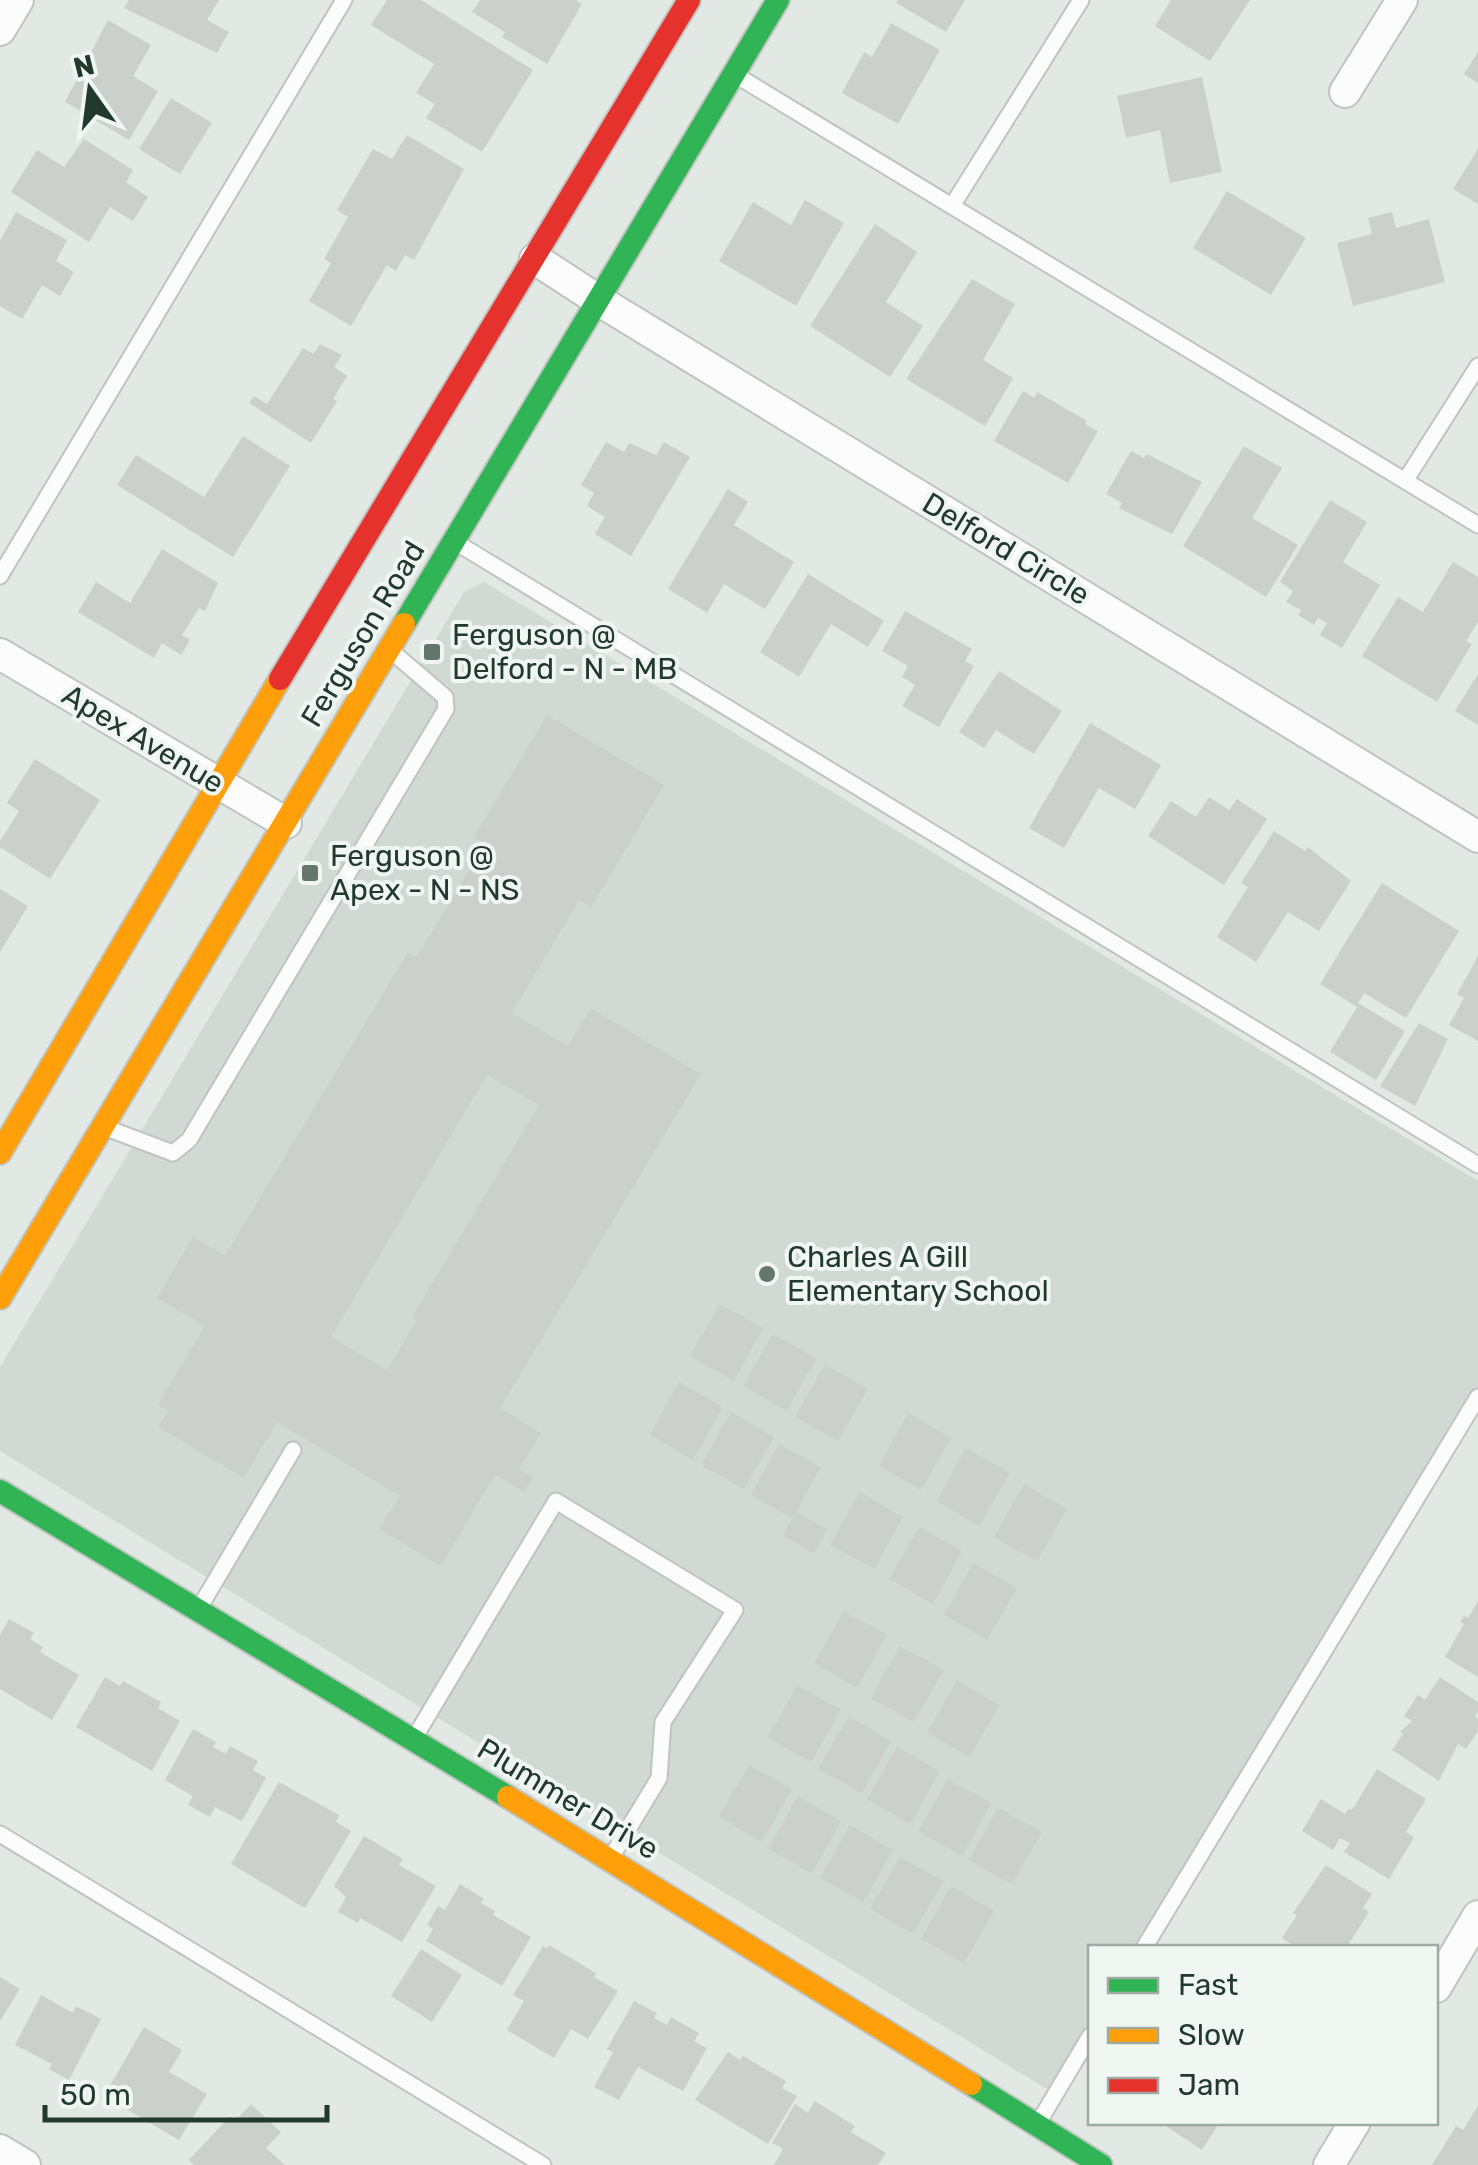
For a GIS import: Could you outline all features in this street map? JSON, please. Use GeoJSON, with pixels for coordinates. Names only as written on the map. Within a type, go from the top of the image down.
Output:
{"type":"FeatureCollection","features":[{"type":"Feature","properties":{"kind":"main road","name":"Ferguson Road"},"geometry":{"type":"LineString","coordinates":[[0,1153],[689,0]]}},
{"type":"Feature","properties":{"kind":"main road","name":"Ferguson Road"},"geometry":{"type":"LineString","coordinates":[[0,1298],[778,0]]}},
{"type":"Feature","properties":{"kind":"main road","name":"Plummer Drive"},"geometry":{"type":"LineString","coordinates":[[0,1491],[610,1860],[1102,2165]]}},
{"type":"Feature","properties":{"kind":"street"},"geometry":{"type":"LineString","coordinates":[[0,30],[18,0]]}},
{"type":"Feature","properties":{"kind":"street"},"geometry":{"type":"LineString","coordinates":[[1345,92],[1402,0]]}},
{"type":"Feature","properties":{"kind":"street","name":"Delford Circle"},"geometry":{"type":"LineString","coordinates":[[535,259],[1478,837]]}},
{"type":"Feature","properties":{"kind":"street","name":"Apex Avenue"},"geometry":{"type":"LineString","coordinates":[[0,654],[286,822]]}},
{"type":"Feature","properties":{"kind":"street"},"geometry":{"type":"LineString","coordinates":[[1438,1984],[1478,1916]]}},
{"type":"Feature","properties":{"kind":"street"},"geometry":{"type":"LineString","coordinates":[[1329,2165],[1353,2125]]}},
{"type":"Feature","properties":{"kind":"street"},"geometry":{"type":"LineString","coordinates":[[0,2150],[24,2165]]}},
{"type":"Feature","properties":{"kind":"lane"},"geometry":{"type":"LineString","coordinates":[[0,576],[344,0]]}},
{"type":"Feature","properties":{"kind":"lane"},"geometry":{"type":"LineString","coordinates":[[952,206],[1080,0]]}},
{"type":"Feature","properties":{"kind":"lane"},"geometry":{"type":"LineString","coordinates":[[734,74],[1478,526]]}},
{"type":"Feature","properties":{"kind":"lane"},"geometry":{"type":"LineString","coordinates":[[1405,481],[1478,366]]}},
{"type":"Feature","properties":{"kind":"lane"},"geometry":{"type":"LineString","coordinates":[[454,541],[1478,1165]]}},
{"type":"Feature","properties":{"kind":"lane"},"geometry":{"type":"LineString","coordinates":[[104,1126],[173,1154],[189,1140],[446,710],[445,697],[389,649]]}},
{"type":"Feature","properties":{"kind":"lane"},"geometry":{"type":"LineString","coordinates":[[1146,1945],[1478,1398]]}},
{"type":"Feature","properties":{"kind":"lane"},"geometry":{"type":"LineString","coordinates":[[198,1610],[293,1450]]}},
{"type":"Feature","properties":{"kind":"lane"},"geometry":{"type":"LineString","coordinates":[[413,1740],[556,1502],[735,1610],[664,1722],[659,1778],[610,1860]]}},
{"type":"Feature","properties":{"kind":"lane"},"geometry":{"type":"LineString","coordinates":[[0,1834],[543,2165]]}},
{"type":"Feature","properties":{"kind":"lane"},"geometry":{"type":"LineString","coordinates":[[1037,2124],[1088,2039]]}},
{"type":"Feature","properties":{"kind":"shaded area","name":"Charles A Gill Elementary School"},"geometry":{"type":"Polygon","coordinates":[[[484,582],[1478,1181],[1478,1389],[1139,1945],[1088,1945],[1088,2028],[1050,2091],[0,1451],[0,1367],[464,592],[484,582]]]}},
{"type":"Feature","properties":{"kind":"building"},"geometry":{"type":"Polygon","coordinates":[[[129,0],[219,0],[207,20],[229,32],[217,53],[124,8],[129,0]]]}},
{"type":"Feature","properties":{"kind":"building"},"geometry":{"type":"Polygon","coordinates":[[[387,0],[421,0],[533,70],[482,152],[426,118],[435,104],[416,93],[434,64],[371,25],[387,0]]]}},
{"type":"Feature","properties":{"kind":"building"},"geometry":{"type":"Polygon","coordinates":[[[480,0],[576,0],[582,4],[547,64],[502,37],[505,32],[472,12],[480,0]]]}},
{"type":"Feature","properties":{"kind":"building"},"geometry":{"type":"Polygon","coordinates":[[[965,0],[946,32],[896,3],[965,0]]]}},
{"type":"Feature","properties":{"kind":"building"},"geometry":{"type":"Polygon","coordinates":[[[1171,0],[1250,0],[1210,61],[1155,26],[1171,0]]]}},
{"type":"Feature","properties":{"kind":"building"},"geometry":{"type":"Polygon","coordinates":[[[108,20],[151,45],[133,76],[158,91],[129,140],[65,102],[108,20]]]}},
{"type":"Feature","properties":{"kind":"building"},"geometry":{"type":"Polygon","coordinates":[[[891,23],[940,50],[898,124],[842,93],[864,52],[872,57],[891,23]]]}},
{"type":"Feature","properties":{"kind":"building"},"geometry":{"type":"Polygon","coordinates":[[[1478,52],[1478,83],[1464,74],[1478,52]]]}},
{"type":"Feature","properties":{"kind":"building"},"geometry":{"type":"Polygon","coordinates":[[[1202,77],[1222,172],[1170,183],[1160,130],[1126,138],[1117,96],[1202,77]]]}},
{"type":"Feature","properties":{"kind":"building"},"geometry":{"type":"Polygon","coordinates":[[[171,98],[212,123],[180,174],[139,149],[171,98]]]}},
{"type":"Feature","properties":{"kind":"building"},"geometry":{"type":"Polygon","coordinates":[[[407,135],[464,169],[414,260],[405,255],[396,271],[387,265],[351,326],[309,301],[331,263],[324,259],[348,217],[337,210],[373,149],[392,159],[407,135]]]}},
{"type":"Feature","properties":{"kind":"building"},"geometry":{"type":"Polygon","coordinates":[[[84,139],[133,170],[126,182],[148,197],[133,221],[110,207],[89,242],[11,192],[37,150],[64,167],[84,139]]]}},
{"type":"Feature","properties":{"kind":"building"},"geometry":{"type":"Polygon","coordinates":[[[1478,149],[1478,204],[1453,189],[1478,149]]]}},
{"type":"Feature","properties":{"kind":"building"},"geometry":{"type":"Polygon","coordinates":[[[1227,191],[1306,238],[1271,295],[1193,248],[1227,191]]]}},
{"type":"Feature","properties":{"kind":"building"},"geometry":{"type":"Polygon","coordinates":[[[805,200],[844,223],[796,306],[719,261],[753,202],[791,225],[805,200]]]}},
{"type":"Feature","properties":{"kind":"building"},"geometry":{"type":"Polygon","coordinates":[[[16,212],[67,240],[56,261],[74,272],[60,296],[42,285],[22,319],[0,306],[0,241],[16,212]]]}},
{"type":"Feature","properties":{"kind":"building"},"geometry":{"type":"Polygon","coordinates":[[[1392,212],[1396,228],[1429,219],[1445,282],[1353,306],[1337,243],[1372,234],[1368,218],[1392,212]]]}},
{"type":"Feature","properties":{"kind":"building"},"geometry":{"type":"Polygon","coordinates":[[[875,224],[917,252],[886,302],[923,326],[890,377],[810,326],[875,224]]]}},
{"type":"Feature","properties":{"kind":"building"},"geometry":{"type":"Polygon","coordinates":[[[972,279],[1015,304],[983,360],[1013,378],[985,426],[906,379],[972,279]]]}},
{"type":"Feature","properties":{"kind":"building"},"geometry":{"type":"Polygon","coordinates":[[[320,344],[342,355],[334,367],[347,376],[333,399],[337,401],[311,443],[249,403],[254,396],[267,404],[303,348],[313,354],[320,344]]]}},
{"type":"Feature","properties":{"kind":"building"},"geometry":{"type":"Polygon","coordinates":[[[1023,391],[1034,398],[1037,392],[1098,431],[1068,483],[994,441],[1023,391]]]}},
{"type":"Feature","properties":{"kind":"building"},"geometry":{"type":"Polygon","coordinates":[[[243,436],[290,466],[233,557],[117,485],[136,455],[204,497],[243,436]]]}},
{"type":"Feature","properties":{"kind":"building"},"geometry":{"type":"Polygon","coordinates":[[[606,442],[624,452],[629,443],[656,455],[664,442],[690,457],[631,556],[595,534],[605,517],[587,506],[594,493],[581,485],[606,442]]]}},
{"type":"Feature","properties":{"kind":"building"},"geometry":{"type":"Polygon","coordinates":[[[1244,446],[1282,468],[1252,518],[1298,545],[1266,597],[1183,546],[1244,446]]]}},
{"type":"Feature","properties":{"kind":"building"},"geometry":{"type":"Polygon","coordinates":[[[1131,451],[1144,458],[1147,454],[1202,482],[1172,534],[1119,508],[1122,503],[1106,494],[1131,451]]]}},
{"type":"Feature","properties":{"kind":"building"},"geometry":{"type":"Polygon","coordinates":[[[728,489],[748,502],[734,525],[794,562],[765,609],[724,584],[707,613],[668,589],[728,489]]]}},
{"type":"Feature","properties":{"kind":"building"},"geometry":{"type":"Polygon","coordinates":[[[1330,500],[1367,522],[1343,562],[1380,585],[1342,648],[1320,635],[1327,623],[1318,618],[1314,625],[1298,615],[1301,610],[1286,602],[1293,591],[1280,582],[1330,500]]]}},
{"type":"Feature","properties":{"kind":"building"},"geometry":{"type":"Polygon","coordinates":[[[162,549],[218,583],[205,611],[199,608],[182,635],[190,640],[181,655],[162,643],[154,658],[78,612],[96,582],[130,603],[162,549]]]}},
{"type":"Feature","properties":{"kind":"building"},"geometry":{"type":"Polygon","coordinates":[[[1453,562],[1478,577],[1478,622],[1466,641],[1472,644],[1437,702],[1362,656],[1398,597],[1423,612],[1453,562]]]}},
{"type":"Feature","properties":{"kind":"building"},"geometry":{"type":"Polygon","coordinates":[[[808,574],[884,621],[868,647],[831,624],[799,677],[760,652],[808,574]]]}},
{"type":"Feature","properties":{"kind":"building"},"geometry":{"type":"Polygon","coordinates":[[[905,611],[972,649],[965,661],[974,666],[939,727],[902,706],[915,685],[902,677],[908,666],[882,651],[905,611]]]}},
{"type":"Feature","properties":{"kind":"building"},"geometry":{"type":"Polygon","coordinates":[[[999,671],[1062,711],[1034,754],[996,730],[984,748],[959,732],[999,671]]]}},
{"type":"Feature","properties":{"kind":"building"},"geometry":{"type":"Polygon","coordinates":[[[1478,674],[1478,725],[1455,711],[1478,674]]]}},
{"type":"Feature","properties":{"kind":"building"},"geometry":{"type":"Polygon","coordinates":[[[547,715],[664,785],[591,907],[579,900],[512,1013],[568,1046],[591,1008],[701,1074],[500,1408],[541,1433],[519,1469],[533,1477],[524,1492],[495,1474],[441,1566],[379,1529],[400,1496],[277,1422],[244,1478],[158,1427],[168,1410],[158,1404],[205,1326],[157,1298],[193,1237],[225,1256],[408,952],[417,957],[485,844],[474,837],[547,715]],[[487,1075],[331,1337],[387,1370],[417,1320],[412,1317],[539,1105],[487,1075]]]}},
{"type":"Feature","properties":{"kind":"building"},"geometry":{"type":"Polygon","coordinates":[[[1090,723],[1161,765],[1135,809],[1099,788],[1064,848],[1029,828],[1090,723]]]}},
{"type":"Feature","properties":{"kind":"building"},"geometry":{"type":"Polygon","coordinates":[[[35,759],[100,800],[50,879],[0,847],[19,811],[7,803],[35,759]]]}},
{"type":"Feature","properties":{"kind":"building"},"geometry":{"type":"Polygon","coordinates":[[[1209,797],[1229,810],[1237,799],[1267,819],[1224,885],[1148,836],[1171,801],[1196,817],[1209,797]]]}},
{"type":"Feature","properties":{"kind":"building"},"geometry":{"type":"Polygon","coordinates":[[[1274,831],[1305,851],[1308,847],[1351,881],[1319,931],[1288,912],[1256,962],[1217,937],[1248,887],[1241,883],[1274,831]]]}},
{"type":"Feature","properties":{"kind":"building"},"geometry":{"type":"Polygon","coordinates":[[[1382,883],[1459,931],[1406,1018],[1364,993],[1358,1003],[1405,1031],[1376,1080],[1330,1052],[1357,1007],[1320,984],[1382,883]]]}},
{"type":"Feature","properties":{"kind":"building"},"geometry":{"type":"Polygon","coordinates":[[[0,889],[28,906],[0,952],[0,889]]]}},
{"type":"Feature","properties":{"kind":"building"},"geometry":{"type":"Polygon","coordinates":[[[1478,956],[1478,1041],[1449,1025],[1464,998],[1457,994],[1478,956]]]}},
{"type":"Feature","properties":{"kind":"building"},"geometry":{"type":"Polygon","coordinates":[[[1419,1023],[1448,1039],[1415,1106],[1380,1086],[1419,1023]]]}},
{"type":"Feature","properties":{"kind":"building"},"geometry":{"type":"Polygon","coordinates":[[[720,1304],[763,1328],[734,1381],[690,1356],[720,1304]]]}},
{"type":"Feature","properties":{"kind":"building"},"geometry":{"type":"Polygon","coordinates":[[[773,1334],[816,1358],[787,1411],[743,1386],[773,1334]]]}},
{"type":"Feature","properties":{"kind":"building"},"geometry":{"type":"Polygon","coordinates":[[[825,1364],[868,1389],[838,1441],[795,1417],[825,1364]]]}},
{"type":"Feature","properties":{"kind":"building"},"geometry":{"type":"Polygon","coordinates":[[[679,1382],[723,1407],[693,1460],[650,1435],[679,1382]]]}},
{"type":"Feature","properties":{"kind":"building"},"geometry":{"type":"Polygon","coordinates":[[[731,1412],[774,1437],[744,1489],[701,1465],[731,1412]]]}},
{"type":"Feature","properties":{"kind":"building"},"geometry":{"type":"Polygon","coordinates":[[[908,1413],[951,1438],[921,1490],[879,1466],[908,1413]]]}},
{"type":"Feature","properties":{"kind":"building"},"geometry":{"type":"Polygon","coordinates":[[[779,1444],[821,1467],[796,1512],[827,1529],[814,1553],[783,1536],[792,1518],[751,1495],[779,1444]]]}},
{"type":"Feature","properties":{"kind":"building"},"geometry":{"type":"Polygon","coordinates":[[[966,1448],[1010,1473],[979,1526],[937,1501],[966,1448]]]}},
{"type":"Feature","properties":{"kind":"building"},"geometry":{"type":"Polygon","coordinates":[[[1024,1484],[1067,1509],[1037,1561],[994,1537],[1024,1484]]]}},
{"type":"Feature","properties":{"kind":"building"},"geometry":{"type":"Polygon","coordinates":[[[860,1492],[903,1517],[874,1569],[830,1545],[860,1492]]]}},
{"type":"Feature","properties":{"kind":"building"},"geometry":{"type":"Polygon","coordinates":[[[919,1527],[962,1551],[933,1604],[889,1579],[919,1527]]]}},
{"type":"Feature","properties":{"kind":"building"},"geometry":{"type":"Polygon","coordinates":[[[973,1563],[1017,1588],[987,1640],[944,1615],[973,1563]]]}},
{"type":"Feature","properties":{"kind":"building"},"geometry":{"type":"Polygon","coordinates":[[[1478,1601],[1478,1677],[1445,1657],[1464,1624],[1460,1622],[1464,1615],[1468,1618],[1478,1601]]]}},
{"type":"Feature","properties":{"kind":"building"},"geometry":{"type":"Polygon","coordinates":[[[844,1611],[887,1635],[857,1688],[814,1663],[844,1611]]]}},
{"type":"Feature","properties":{"kind":"building"},"geometry":{"type":"Polygon","coordinates":[[[9,1619],[34,1633],[30,1639],[43,1647],[40,1652],[79,1675],[52,1720],[0,1689],[0,1635],[9,1619]]]}},
{"type":"Feature","properties":{"kind":"building"},"geometry":{"type":"Polygon","coordinates":[[[900,1646],[944,1670],[914,1722],[871,1698],[900,1646]]]}},
{"type":"Feature","properties":{"kind":"building"},"geometry":{"type":"Polygon","coordinates":[[[105,1677],[120,1686],[123,1681],[161,1702],[158,1708],[180,1721],[152,1771],[76,1727],[105,1677]]]}},
{"type":"Feature","properties":{"kind":"building"},"geometry":{"type":"Polygon","coordinates":[[[1440,1677],[1478,1702],[1478,1731],[1466,1749],[1458,1744],[1439,1781],[1392,1750],[1403,1734],[1400,1732],[1412,1721],[1404,1716],[1418,1695],[1425,1700],[1440,1677]]]}},
{"type":"Feature","properties":{"kind":"building"},"geometry":{"type":"Polygon","coordinates":[[[957,1680],[999,1705],[970,1757],[927,1733],[957,1680]]]}},
{"type":"Feature","properties":{"kind":"building"},"geometry":{"type":"Polygon","coordinates":[[[797,1685],[841,1710],[811,1762],[768,1738],[797,1685]]]}},
{"type":"Feature","properties":{"kind":"building"},"geometry":{"type":"Polygon","coordinates":[[[849,1716],[891,1741],[862,1793],[818,1769],[849,1716]]]}},
{"type":"Feature","properties":{"kind":"building"},"geometry":{"type":"Polygon","coordinates":[[[193,1729],[216,1742],[213,1747],[226,1754],[230,1746],[258,1761],[253,1770],[266,1778],[242,1821],[215,1807],[210,1817],[188,1805],[193,1796],[165,1780],[193,1729]]]}},
{"type":"Feature","properties":{"kind":"building"},"geometry":{"type":"Polygon","coordinates":[[[897,1747],[940,1771],[910,1824],[867,1799],[897,1747]]]}},
{"type":"Feature","properties":{"kind":"building"},"geometry":{"type":"Polygon","coordinates":[[[749,1765],[792,1789],[762,1842],[719,1817],[749,1765]]]}},
{"type":"Feature","properties":{"kind":"building"},"geometry":{"type":"Polygon","coordinates":[[[1377,1769],[1426,1799],[1406,1832],[1414,1837],[1389,1879],[1344,1852],[1350,1843],[1340,1838],[1333,1850],[1302,1831],[1321,1799],[1345,1814],[1349,1808],[1352,1810],[1377,1769]]]}},
{"type":"Feature","properties":{"kind":"building"},"geometry":{"type":"Polygon","coordinates":[[[948,1779],[991,1803],[962,1856],[918,1831],[948,1779]]]}},
{"type":"Feature","properties":{"kind":"building"},"geometry":{"type":"Polygon","coordinates":[[[279,1782],[339,1815],[336,1822],[351,1831],[305,1908],[231,1864],[279,1782]]]}},
{"type":"Feature","properties":{"kind":"building"},"geometry":{"type":"Polygon","coordinates":[[[798,1796],[841,1821],[812,1873],[768,1849],[798,1796]]]}},
{"type":"Feature","properties":{"kind":"building"},"geometry":{"type":"Polygon","coordinates":[[[998,1808],[1042,1832],[1012,1884],[969,1860],[998,1808]]]}},
{"type":"Feature","properties":{"kind":"building"},"geometry":{"type":"Polygon","coordinates":[[[850,1825],[893,1850],[863,1902],[820,1878],[850,1825]]]}},
{"type":"Feature","properties":{"kind":"building"},"geometry":{"type":"Polygon","coordinates":[[[364,1836],[403,1859],[399,1865],[436,1886],[402,1942],[360,1918],[358,1923],[338,1912],[346,1897],[334,1886],[364,1836]]]}},
{"type":"Feature","properties":{"kind":"building"},"geometry":{"type":"Polygon","coordinates":[[[900,1857],[943,1881],[913,1934],[870,1909],[900,1857]]]}},
{"type":"Feature","properties":{"kind":"building"},"geometry":{"type":"Polygon","coordinates":[[[1326,1865],[1372,1894],[1363,1908],[1369,1912],[1348,1945],[1292,1945],[1282,1938],[1297,1915],[1293,1913],[1326,1865]]]}},
{"type":"Feature","properties":{"kind":"building"},"geometry":{"type":"Polygon","coordinates":[[[460,1884],[484,1899],[481,1903],[495,1911],[493,1915],[531,1937],[502,1986],[426,1941],[433,1929],[427,1925],[438,1906],[445,1910],[460,1884]]]}},
{"type":"Feature","properties":{"kind":"building"},"geometry":{"type":"Polygon","coordinates":[[[951,1886],[994,1911],[964,1963],[921,1939],[951,1886]]]}},
{"type":"Feature","properties":{"kind":"building"},"geometry":{"type":"Polygon","coordinates":[[[549,1945],[618,1991],[588,2039],[571,2029],[554,2058],[507,2030],[524,2001],[513,1995],[543,1946],[549,1945]]]}},
{"type":"Feature","properties":{"kind":"building"},"geometry":{"type":"Polygon","coordinates":[[[421,1949],[462,1975],[432,2022],[391,1996],[421,1949]]]}},
{"type":"Feature","properties":{"kind":"building"},"geometry":{"type":"Polygon","coordinates":[[[0,1977],[20,1989],[0,2021],[0,1977]]]}},
{"type":"Feature","properties":{"kind":"building"},"geometry":{"type":"Polygon","coordinates":[[[41,1995],[73,2013],[76,2006],[101,2019],[69,2080],[49,2069],[52,2064],[15,2045],[41,1995]]]}},
{"type":"Feature","properties":{"kind":"building"},"geometry":{"type":"Polygon","coordinates":[[[634,2001],[657,2013],[654,2018],[667,2025],[671,2017],[699,2033],[694,2041],[707,2048],[683,2091],[638,2067],[619,2100],[594,2087],[613,2052],[607,2049],[634,2001]]]}},
{"type":"Feature","properties":{"kind":"building"},"geometry":{"type":"Polygon","coordinates":[[[144,2027],[182,2050],[169,2072],[207,2094],[179,2140],[104,2096],[144,2027]]]}},
{"type":"Feature","properties":{"kind":"building"},"geometry":{"type":"Polygon","coordinates":[[[728,2052],[740,2060],[743,2056],[786,2081],[782,2088],[797,2096],[768,2144],[695,2100],[728,2052]]]}},
{"type":"Feature","properties":{"kind":"building"},"geometry":{"type":"Polygon","coordinates":[[[815,2101],[855,2126],[851,2132],[886,2153],[878,2165],[774,2165],[783,2149],[772,2143],[795,2104],[808,2113],[815,2101]]]}},
{"type":"Feature","properties":{"kind":"building"},"geometry":{"type":"Polygon","coordinates":[[[251,2104],[281,2132],[266,2148],[285,2165],[194,2165],[189,2160],[230,2116],[235,2121],[251,2104]]]}},
{"type":"Feature","properties":{"kind":"building"},"geometry":{"type":"Polygon","coordinates":[[[1478,2106],[1478,2165],[1432,2165],[1456,2126],[1463,2130],[1478,2106]]]}},
{"type":"Feature","properties":{"kind":"building"},"geometry":{"type":"Polygon","coordinates":[[[1164,2125],[1218,2125],[1202,2150],[1164,2125]]]}},
{"type":"Feature","properties":{"kind":"traffic: fast"},"geometry":{"type":"LineString","coordinates":[[404,624],[778,0]]}},
{"type":"Feature","properties":{"kind":"traffic: fast"},"geometry":{"type":"LineString","coordinates":[[0,1491],[508,1797]]}},
{"type":"Feature","properties":{"kind":"traffic: fast"},"geometry":{"type":"LineString","coordinates":[[971,2084],[1101,2165]]}},
{"type":"Feature","properties":{"kind":"traffic: slow"},"geometry":{"type":"LineString","coordinates":[[0,1298],[404,624]]}},
{"type":"Feature","properties":{"kind":"traffic: slow"},"geometry":{"type":"LineString","coordinates":[[0,1153],[280,679]]}},
{"type":"Feature","properties":{"kind":"traffic: slow"},"geometry":{"type":"LineString","coordinates":[[508,1797],[971,2084]]}},
{"type":"Feature","properties":{"kind":"traffic: jam"},"geometry":{"type":"LineString","coordinates":[[280,679],[689,0]]}},
{"type":"Feature","properties":{"kind":"place","name":"Ferguson @ Delford - N - MB"},"geometry":{"type":"Point","coordinates":[432,652]}},
{"type":"Feature","properties":{"kind":"place","name":"Ferguson @ Apex - N - NS"},"geometry":{"type":"Point","coordinates":[310,873]}},
{"type":"Feature","properties":{"kind":"place","name":"Charles A Gill Elementary School"},"geometry":{"type":"Point","coordinates":[767,1274]}}]}
